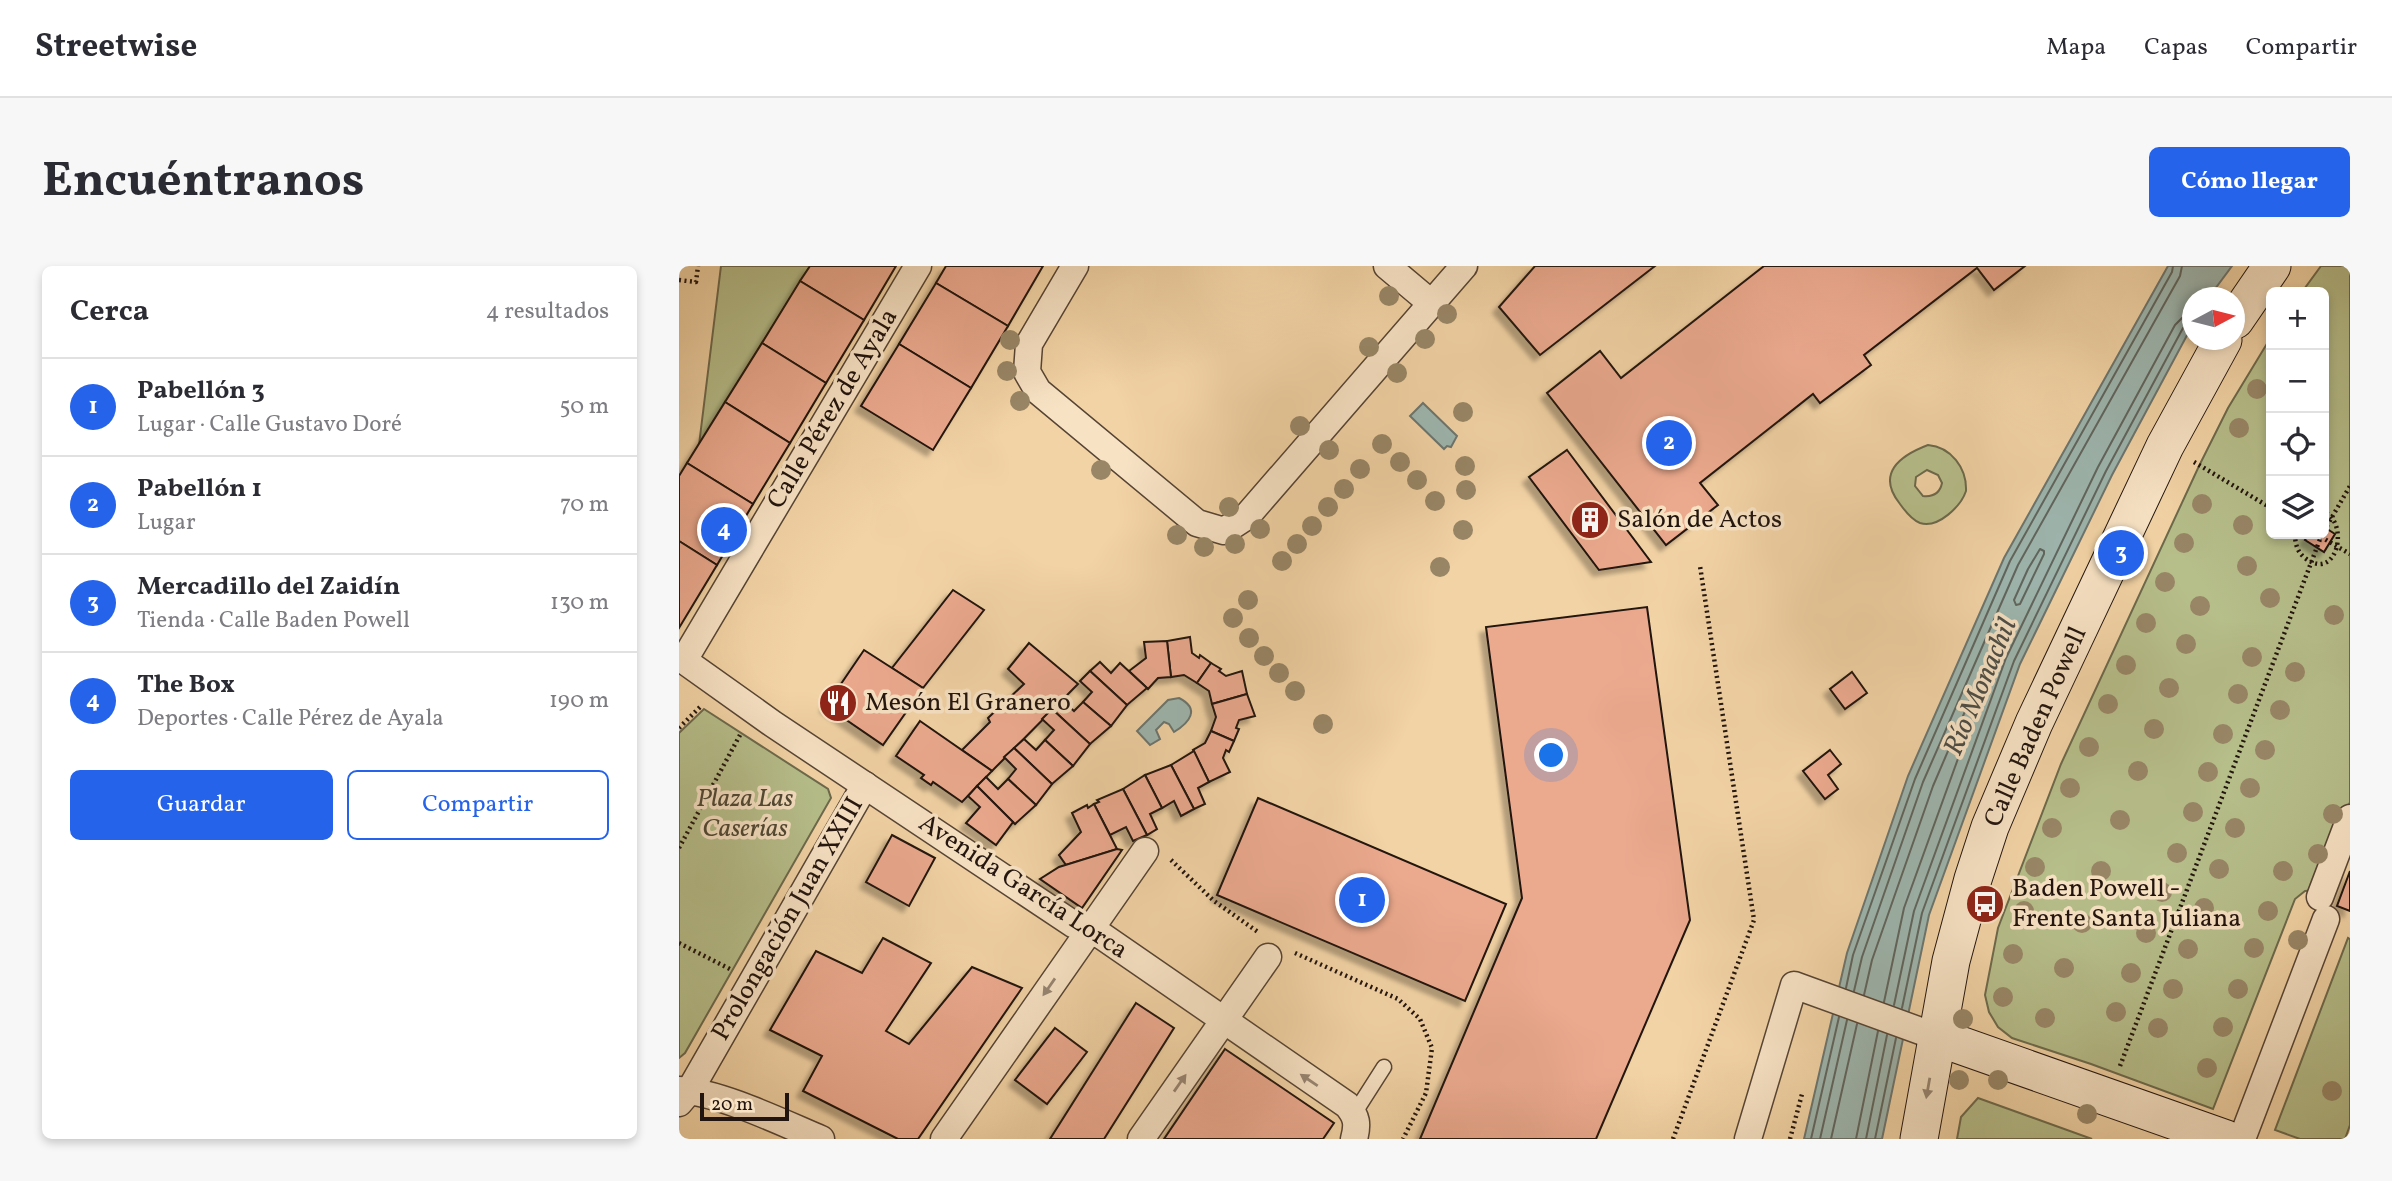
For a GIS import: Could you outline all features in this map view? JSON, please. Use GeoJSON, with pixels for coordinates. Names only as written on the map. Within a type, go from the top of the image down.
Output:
{"type":"FeatureCollection","features":[{"type":"Feature","properties":{"kind":"main road"},"geometry":{"type":"LineString","coordinates":[[2245,305],[2272,266]]}},
{"type":"Feature","properties":{"kind":"main road","name":"Calle Baden Powell"},"geometry":{"type":"LineString","coordinates":[[1919,1139],[1923,1031],[1954,949],[1990,827],[2034,723],[2159,459],[2218,350]]}},
{"type":"Feature","properties":{"kind":"main road"},"geometry":{"type":"LineString","coordinates":[[1923,1031],[2226,1139]]}},
{"type":"Feature","properties":{"kind":"street","name":"Calle Pérez de Ayala"},"geometry":{"type":"LineString","coordinates":[[682,659],[918,266]]}},
{"type":"Feature","properties":{"kind":"street"},"geometry":{"type":"LineString","coordinates":[[1075,266],[1028,344],[1027,372],[1038,391],[1197,523],[1224,531],[1247,516],[1464,266]]}},
{"type":"Feature","properties":{"kind":"street"},"geometry":{"type":"LineString","coordinates":[[1387,266],[1430,303]]}},
{"type":"Feature","properties":{"kind":"street","name":"Avenida García Lorca"},"geometry":{"type":"LineString","coordinates":[[682,659],[755,712],[1073,925],[1102,936],[1347,1105],[1355,1126]]}},
{"type":"Feature","properties":{"kind":"street","name":"Prolongación Juan XXIII"},"geometry":{"type":"LineString","coordinates":[[683,1094],[865,785]]}},
{"type":"Feature","properties":{"kind":"street"},"geometry":{"type":"LineString","coordinates":[[2242,1139],[2323,908],[2350,818]]}},
{"type":"Feature","properties":{"kind":"street"},"geometry":{"type":"LineString","coordinates":[[944,1139],[1088,931],[1155,853]]}},
{"type":"Feature","properties":{"kind":"street"},"geometry":{"type":"LineString","coordinates":[[1142,1139],[1272,951]]}},
{"type":"Feature","properties":{"kind":"street"},"geometry":{"type":"LineString","coordinates":[[1748,1139],[1794,985],[1923,1031]]}},
{"type":"Feature","properties":{"kind":"street"},"geometry":{"type":"LineString","coordinates":[[683,1094],[738,1105],[821,1139]]}},
{"type":"Feature","properties":{"kind":"lane"},"geometry":{"type":"LineString","coordinates":[[1355,1126],[1384,1067]]}},
{"type":"Feature","properties":{"kind":"path"},"geometry":{"type":"LineString","coordinates":[[679,280],[696,282],[698,266]]}},
{"type":"Feature","properties":{"kind":"path"},"geometry":{"type":"LineString","coordinates":[[2193,461],[2266,505]]}},
{"type":"Feature","properties":{"kind":"path"},"geometry":{"type":"LineString","coordinates":[[2329,521],[2350,486]]}},
{"type":"Feature","properties":{"kind":"path"},"geometry":{"type":"LineString","coordinates":[[2329,514],[2344,527]]}},
{"type":"Feature","properties":{"kind":"path"},"geometry":{"type":"LineString","coordinates":[[2295,539],[2299,552],[2311,562],[2326,563],[2339,556],[2346,542]]}},
{"type":"Feature","properties":{"kind":"path"},"geometry":{"type":"LineString","coordinates":[[2118,1073],[2319,539]]}},
{"type":"Feature","properties":{"kind":"path"},"geometry":{"type":"LineString","coordinates":[[2328,539],[2350,554]]}},
{"type":"Feature","properties":{"kind":"path"},"geometry":{"type":"LineString","coordinates":[[1673,1139],[1754,920],[1700,566]]}},
{"type":"Feature","properties":{"kind":"path"},"geometry":{"type":"LineString","coordinates":[[679,728],[706,702]]}},
{"type":"Feature","properties":{"kind":"path"},"geometry":{"type":"LineString","coordinates":[[679,848],[744,728]]}},
{"type":"Feature","properties":{"kind":"path"},"geometry":{"type":"LineString","coordinates":[[1155,853],[1272,951],[1398,999],[1420,1019],[1431,1048],[1426,1093],[1403,1139]]}},
{"type":"Feature","properties":{"kind":"path"},"geometry":{"type":"LineString","coordinates":[[679,943],[737,973]]}},
{"type":"Feature","properties":{"kind":"path"},"geometry":{"type":"LineString","coordinates":[[1790,1139],[1802,1094]]}},
{"type":"Feature","properties":{"kind":"green space"},"geometry":{"type":"Polygon","coordinates":[[[721,266],[810,266],[699,445],[721,266]]]}},
{"type":"Feature","properties":{"kind":"green space"},"geometry":{"type":"Polygon","coordinates":[[[2321,266],[2350,266],[2350,802],[2316,890],[2305,891],[2295,899],[2213,1109],[2012,1038],[1998,1027],[1989,1012],[1985,995],[1998,928],[2061,764],[2199,466],[2228,408],[2266,345],[2266,539],[2329,539],[2329,287],[2306,287],[2321,266]]]}},
{"type":"Feature","properties":{"kind":"green space"},"geometry":{"type":"Polygon","coordinates":[[[1928,445],[1944,450],[1956,460],[1964,474],[1966,491],[1963,497],[1948,515],[1934,523],[1920,523],[1909,515],[1893,493],[1890,484],[1894,467],[1917,449],[1928,445]],[[1927,470],[1916,477],[1915,486],[1923,496],[1938,492],[1942,483],[1938,475],[1927,470]]]}},
{"type":"Feature","properties":{"kind":"green space","name":"Plaza Las Caserías"},"geometry":{"type":"Polygon","coordinates":[[[704,709],[828,789],[831,798],[685,1053],[679,1058],[679,733],[704,709]]]}},
{"type":"Feature","properties":{"kind":"green space"},"geometry":{"type":"Polygon","coordinates":[[[2348,938],[2350,1125],[2345,1139],[2300,1139],[2275,1130],[2348,938]]]}},
{"type":"Feature","properties":{"kind":"green space"},"geometry":{"type":"Polygon","coordinates":[[[1978,1098],[2092,1139],[1957,1139],[1961,1117],[1978,1098]]]}},
{"type":"Feature","properties":{"kind":"water","name":"Río Monachil"},"geometry":{"type":"Polygon","coordinates":[[[2168,266],[2232,266],[2216,287],[2182,287],[2182,345],[2112,475],[2020,664],[1929,915],[1882,1139],[1804,1139],[1847,953],[1908,776],[2004,558],[2168,266]]]}},
{"type":"Feature","properties":{"kind":"water"},"geometry":{"type":"Polygon","coordinates":[[[1423,403],[1457,436],[1451,447],[1444,449],[1410,416],[1423,403]]]}},
{"type":"Feature","properties":{"kind":"water"},"geometry":{"type":"Polygon","coordinates":[[[1179,698],[1190,707],[1188,720],[1174,732],[1169,724],[1164,722],[1156,730],[1160,739],[1150,745],[1137,731],[1168,700],[1179,698]]]}},
{"type":"Feature","properties":{"kind":"building"},"geometry":{"type":"Polygon","coordinates":[[[810,266],[896,266],[864,320],[800,281],[810,266]]]}},
{"type":"Feature","properties":{"kind":"building"},"geometry":{"type":"Polygon","coordinates":[[[946,266],[1043,266],[1008,326],[936,283],[946,266]]]}},
{"type":"Feature","properties":{"kind":"building"},"geometry":{"type":"Polygon","coordinates":[[[1535,266],[1655,266],[1540,355],[1499,307],[1535,266]]]}},
{"type":"Feature","properties":{"kind":"building"},"geometry":{"type":"Polygon","coordinates":[[[1764,266],[2025,266],[1994,290],[1977,268],[1864,355],[1871,365],[1820,403],[1813,394],[1700,483],[1718,505],[1666,545],[1547,393],[1600,351],[1621,378],[1764,266]]]}},
{"type":"Feature","properties":{"kind":"building"},"geometry":{"type":"Polygon","coordinates":[[[800,281],[864,320],[826,383],[762,343],[800,281]]]}},
{"type":"Feature","properties":{"kind":"building"},"geometry":{"type":"Polygon","coordinates":[[[936,283],[1008,326],[971,388],[899,344],[936,283]]]}},
{"type":"Feature","properties":{"kind":"building"},"geometry":{"type":"Polygon","coordinates":[[[762,343],[826,383],[790,443],[725,402],[762,343]]]}},
{"type":"Feature","properties":{"kind":"building"},"geometry":{"type":"Polygon","coordinates":[[[899,344],[971,388],[933,450],[861,406],[899,344]]]}},
{"type":"Feature","properties":{"kind":"building"},"geometry":{"type":"Polygon","coordinates":[[[725,402],[790,443],[753,504],[687,463],[725,402]]]}},
{"type":"Feature","properties":{"kind":"building","name":"Salón de Actos"},"geometry":{"type":"Polygon","coordinates":[[[1567,450],[1651,562],[1599,570],[1529,477],[1567,450]]]}},
{"type":"Feature","properties":{"kind":"building"},"geometry":{"type":"Polygon","coordinates":[[[687,463],[753,504],[717,565],[679,541],[679,476],[687,463]]]}},
{"type":"Feature","properties":{"kind":"building"},"geometry":{"type":"Polygon","coordinates":[[[2329,530],[2335,534],[2324,552],[2305,540],[2329,539],[2329,530]]]}},
{"type":"Feature","properties":{"kind":"building"},"geometry":{"type":"Polygon","coordinates":[[[679,541],[717,565],[679,628],[679,541]]]}},
{"type":"Feature","properties":{"kind":"building"},"geometry":{"type":"Polygon","coordinates":[[[953,590],[984,610],[923,688],[892,668],[953,590]]]}},
{"type":"Feature","properties":{"kind":"building"},"geometry":{"type":"Polygon","coordinates":[[[1647,607],[1690,920],[1596,1139],[1420,1139],[1522,898],[1486,627],[1647,607]]]}},
{"type":"Feature","properties":{"kind":"building"},"geometry":{"type":"Polygon","coordinates":[[[1190,637],[1192,653],[1211,663],[1197,683],[1184,675],[1171,677],[1167,641],[1190,637]]]}},
{"type":"Feature","properties":{"kind":"building"},"geometry":{"type":"Polygon","coordinates":[[[1167,641],[1171,677],[1158,678],[1148,689],[1129,671],[1146,658],[1144,642],[1167,641]]]}},
{"type":"Feature","properties":{"kind":"building"},"geometry":{"type":"Polygon","coordinates":[[[1029,643],[1078,684],[992,771],[962,750],[990,722],[988,718],[1024,684],[1008,669],[1029,643]]]}},
{"type":"Feature","properties":{"kind":"building"},"geometry":{"type":"Polygon","coordinates":[[[864,650],[923,688],[883,745],[826,706],[864,650]]]}},
{"type":"Feature","properties":{"kind":"building"},"geometry":{"type":"Polygon","coordinates":[[[1100,662],[1111,673],[1120,663],[1147,688],[1127,705],[1090,671],[1100,662]]]}},
{"type":"Feature","properties":{"kind":"building"},"geometry":{"type":"Polygon","coordinates":[[[1211,663],[1226,676],[1242,671],[1247,694],[1212,704],[1209,691],[1197,683],[1211,663]]]}},
{"type":"Feature","properties":{"kind":"building"},"geometry":{"type":"Polygon","coordinates":[[[1090,671],[1127,705],[1111,726],[1083,702],[1092,692],[1080,681],[1090,671]]]}},
{"type":"Feature","properties":{"kind":"building"},"geometry":{"type":"Polygon","coordinates":[[[1852,672],[1867,693],[1845,709],[1830,689],[1852,672]]]}},
{"type":"Feature","properties":{"kind":"building"},"geometry":{"type":"Polygon","coordinates":[[[1247,694],[1255,716],[1239,720],[1234,741],[1211,731],[1216,717],[1212,704],[1247,694]]]}},
{"type":"Feature","properties":{"kind":"building"},"geometry":{"type":"Polygon","coordinates":[[[1062,700],[1074,711],[1083,702],[1111,726],[1090,744],[1052,709],[1062,700]]]}},
{"type":"Feature","properties":{"kind":"building"},"geometry":{"type":"Polygon","coordinates":[[[1052,709],[1090,744],[1073,766],[1045,740],[1054,730],[1042,719],[1052,709]]]}},
{"type":"Feature","properties":{"kind":"building"},"geometry":{"type":"Polygon","coordinates":[[[920,721],[992,771],[962,802],[933,782],[931,785],[921,778],[924,775],[896,756],[920,721]]]}},
{"type":"Feature","properties":{"kind":"building"},"geometry":{"type":"Polygon","coordinates":[[[1211,731],[1234,741],[1223,758],[1230,772],[1209,782],[1193,750],[1205,743],[1211,731]]]}},
{"type":"Feature","properties":{"kind":"building"},"geometry":{"type":"Polygon","coordinates":[[[1024,739],[1036,750],[1045,740],[1073,766],[1052,784],[1014,748],[1024,739]]]}},
{"type":"Feature","properties":{"kind":"building"},"geometry":{"type":"Polygon","coordinates":[[[1014,748],[1052,784],[1036,805],[1008,779],[1016,769],[1004,757],[1014,748]]]}},
{"type":"Feature","properties":{"kind":"building"},"geometry":{"type":"Polygon","coordinates":[[[1830,750],[1841,764],[1828,775],[1838,789],[1825,799],[1803,771],[1830,750]]]}},
{"type":"Feature","properties":{"kind":"building"},"geometry":{"type":"Polygon","coordinates":[[[1194,751],[1209,782],[1198,788],[1205,804],[1194,809],[1171,765],[1194,751]]]}},
{"type":"Feature","properties":{"kind":"building"},"geometry":{"type":"Polygon","coordinates":[[[1171,765],[1194,809],[1181,816],[1174,801],[1162,808],[1145,775],[1171,765]]]}},
{"type":"Feature","properties":{"kind":"building"},"geometry":{"type":"Polygon","coordinates":[[[1145,775],[1162,808],[1150,814],[1157,829],[1147,835],[1123,789],[1145,775]]]}},
{"type":"Feature","properties":{"kind":"building"},"geometry":{"type":"Polygon","coordinates":[[[986,777],[998,789],[1008,779],[1036,805],[1015,824],[977,786],[986,777]]]}},
{"type":"Feature","properties":{"kind":"building"},"geometry":{"type":"Polygon","coordinates":[[[977,786],[1013,822],[996,845],[966,823],[980,807],[968,796],[977,786]]]}},
{"type":"Feature","properties":{"kind":"building"},"geometry":{"type":"Polygon","coordinates":[[[1123,789],[1147,835],[1133,841],[1126,827],[1110,835],[1094,804],[1099,802],[1097,800],[1123,789]]]}},
{"type":"Feature","properties":{"kind":"building"},"geometry":{"type":"Polygon","coordinates":[[[1258,798],[1506,904],[1465,1001],[1217,895],[1258,798]]]}},
{"type":"Feature","properties":{"kind":"building"},"geometry":{"type":"Polygon","coordinates":[[[1094,804],[1117,849],[1066,865],[1059,855],[1081,832],[1072,813],[1094,804]]]}},
{"type":"Feature","properties":{"kind":"building"},"geometry":{"type":"Polygon","coordinates":[[[892,835],[935,858],[909,906],[866,882],[892,835]]]}},
{"type":"Feature","properties":{"kind":"building"},"geometry":{"type":"Polygon","coordinates":[[[1117,849],[1122,850],[1082,908],[1040,879],[1059,867],[1117,849]]]}},
{"type":"Feature","properties":{"kind":"building"},"geometry":{"type":"Polygon","coordinates":[[[2350,871],[2350,911],[2337,906],[2350,871]]]}},
{"type":"Feature","properties":{"kind":"building"},"geometry":{"type":"Polygon","coordinates":[[[883,938],[931,963],[886,1031],[909,1044],[972,967],[1022,988],[918,1139],[898,1139],[803,1091],[822,1056],[770,1030],[816,951],[862,973],[883,938]]]}},
{"type":"Feature","properties":{"kind":"building"},"geometry":{"type":"Polygon","coordinates":[[[1136,1003],[1174,1028],[1104,1139],[1050,1139],[1136,1003]]]}},
{"type":"Feature","properties":{"kind":"building"},"geometry":{"type":"Polygon","coordinates":[[[1055,1028],[1087,1052],[1047,1104],[1015,1080],[1055,1028]]]}},
{"type":"Feature","properties":{"kind":"building"},"geometry":{"type":"Polygon","coordinates":[[[1225,1049],[1334,1123],[1323,1139],[1164,1139],[1225,1049]]]}},
{"type":"Feature","properties":{"kind":"place","name":"Pabellón 1"},"geometry":{"type":"Point","coordinates":[1669,443]}},
{"type":"Feature","properties":{"kind":"place","name":"Salón de Actos"},"geometry":{"type":"Point","coordinates":[1590,520]}},
{"type":"Feature","properties":{"kind":"place","name":"The Box"},"geometry":{"type":"Point","coordinates":[724,530]}},
{"type":"Feature","properties":{"kind":"place","name":"Mercadillo del Zaidín"},"geometry":{"type":"Point","coordinates":[2121,553]}},
{"type":"Feature","properties":{"kind":"place","name":"Mesón El Granero"},"geometry":{"type":"Point","coordinates":[838,703]}},
{"type":"Feature","properties":{"kind":"place","name":"Pabellón 3"},"geometry":{"type":"Point","coordinates":[1362,900]}},
{"type":"Feature","properties":{"kind":"place","name":"Baden Powell - Frente Santa Juliana"},"geometry":{"type":"Point","coordinates":[1985,904]}}]}
